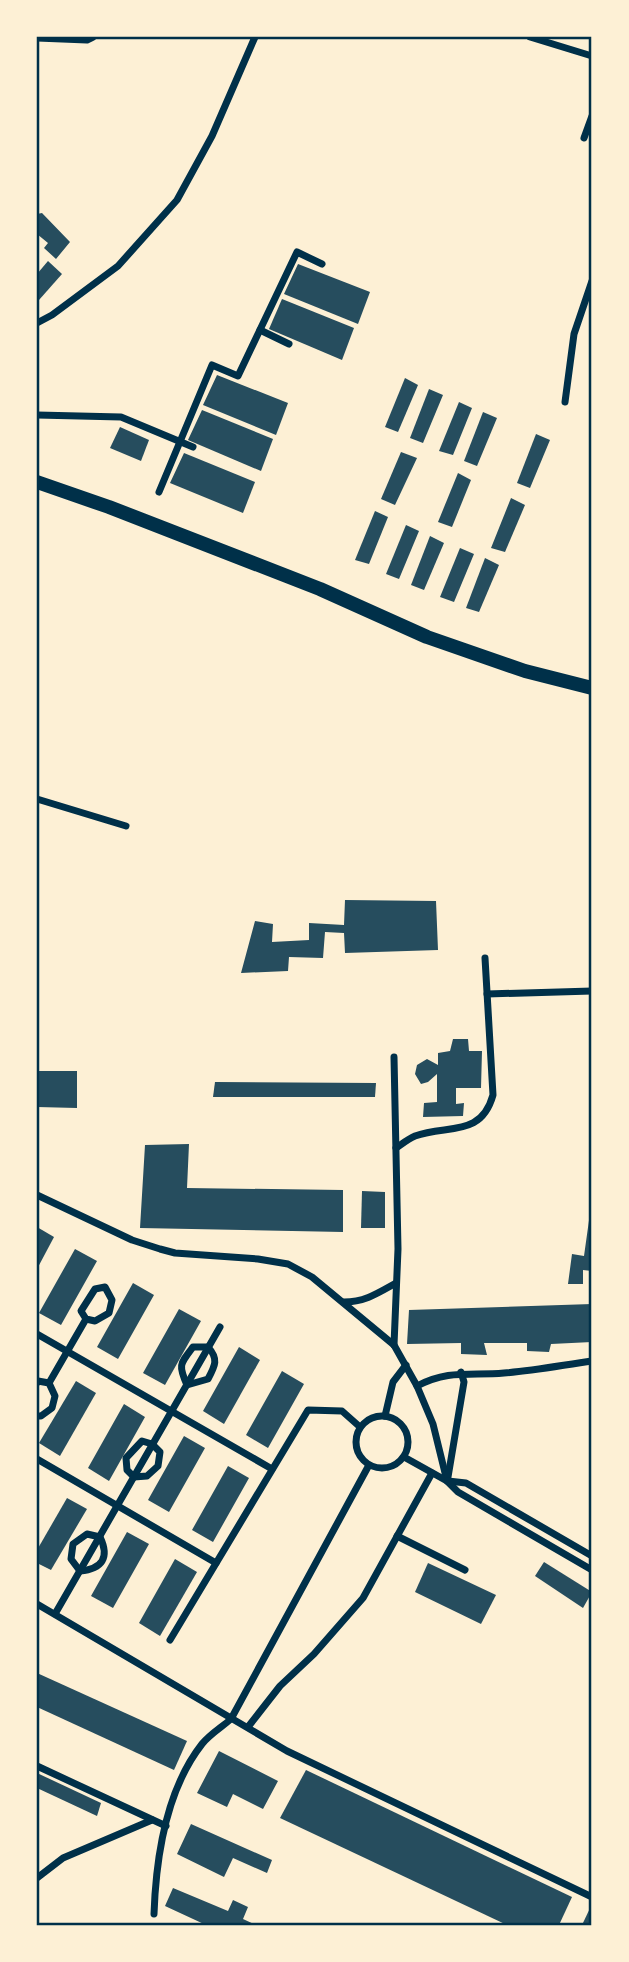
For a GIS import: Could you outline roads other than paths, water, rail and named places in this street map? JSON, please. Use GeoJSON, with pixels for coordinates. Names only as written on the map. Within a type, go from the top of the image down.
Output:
{"type":"FeatureCollection","features":[{"type":"Feature","properties":{"kind":"main road"},"geometry":{"type":"LineString","coordinates":[[37,482],[320,589],[427,637],[515,667],[592,688]]}},
{"type":"Feature","properties":{"kind":"street"},"geometry":{"type":"LineString","coordinates":[[37,38],[87,40],[93,37]]}},
{"type":"Feature","properties":{"kind":"street"},"geometry":{"type":"LineString","coordinates":[[37,323],[118,266],[177,200],[212,136],[255,37]]}},
{"type":"Feature","properties":{"kind":"street"},"geometry":{"type":"LineString","coordinates":[[530,37],[592,56]]}},
{"type":"Feature","properties":{"kind":"street"},"geometry":{"type":"LineString","coordinates":[[583,138],[592,117]]}},
{"type":"Feature","properties":{"kind":"street"},"geometry":{"type":"LineString","coordinates":[[159,492],[212,365],[238,376],[297,252],[321,264]]}},
{"type":"Feature","properties":{"kind":"street"},"geometry":{"type":"LineString","coordinates":[[565,402],[573,334],[592,281]]}},
{"type":"Feature","properties":{"kind":"street"},"geometry":{"type":"LineString","coordinates":[[260,330],[289,344]]}},
{"type":"Feature","properties":{"kind":"street"},"geometry":{"type":"LineString","coordinates":[[37,415],[121,417],[193,447]]}},
{"type":"Feature","properties":{"kind":"street"},"geometry":{"type":"LineString","coordinates":[[37,799],[126,826]]}},
{"type":"Feature","properties":{"kind":"street"},"geometry":{"type":"LineString","coordinates":[[396,1148],[411,1137],[466,1127],[478,1121],[489,1109],[494,1095],[485,958]]}},
{"type":"Feature","properties":{"kind":"street"},"geometry":{"type":"LineString","coordinates":[[487,994],[592,991]]}},
{"type":"Feature","properties":{"kind":"street"},"geometry":{"type":"LineString","coordinates":[[394,1057],[394,1345]]}},
{"type":"Feature","properties":{"kind":"street"},"geometry":{"type":"LineString","coordinates":[[37,1195],[132,1240],[160,1249],[176,1253],[288,1264],[312,1277],[394,1345],[417,1386],[437,1436],[447,1481]]}},
{"type":"Feature","properties":{"kind":"street"},"geometry":{"type":"LineString","coordinates":[[344,1302],[359,1302],[396,1283]]}},
{"type":"Feature","properties":{"kind":"street"},"geometry":{"type":"LineString","coordinates":[[105,1287],[112,1300],[109,1314],[95,1321],[86,1319],[81,1311],[95,1289],[105,1287]]}},
{"type":"Feature","properties":{"kind":"street"},"geometry":{"type":"LineString","coordinates":[[49,1383],[86,1319]]}},
{"type":"Feature","properties":{"kind":"street"},"geometry":{"type":"LineString","coordinates":[[55,1614],[220,1327]]}},
{"type":"Feature","properties":{"kind":"street"},"geometry":{"type":"LineString","coordinates":[[37,1334],[272,1469]]}},
{"type":"Feature","properties":{"kind":"street"},"geometry":{"type":"LineString","coordinates":[[193,1347],[208,1348],[214,1354],[216,1364],[208,1379],[187,1385],[181,1372],[181,1362],[193,1347]]}},
{"type":"Feature","properties":{"kind":"street"},"geometry":{"type":"LineString","coordinates":[[417,1386],[433,1377],[461,1372],[502,1373],[592,1361]]}},
{"type":"Feature","properties":{"kind":"street"},"geometry":{"type":"LineString","coordinates":[[385,1416],[393,1382],[406,1365]]}},
{"type":"Feature","properties":{"kind":"street"},"geometry":{"type":"LineString","coordinates":[[447,1481],[464,1382],[461,1372]]}},
{"type":"Feature","properties":{"kind":"street"},"geometry":{"type":"LineString","coordinates":[[37,1383],[49,1383]]}},
{"type":"Feature","properties":{"kind":"street"},"geometry":{"type":"LineString","coordinates":[[37,1416],[52,1408],[55,1396],[49,1383]]}},
{"type":"Feature","properties":{"kind":"street"},"geometry":{"type":"LineString","coordinates":[[170,1640],[307,1410],[341,1411],[360,1427]]}},
{"type":"Feature","properties":{"kind":"street"},"geometry":{"type":"LineString","coordinates":[[371,1418],[394,1418],[406,1431],[409,1440],[404,1457],[389,1468],[381,1469],[369,1465],[359,1456],[356,1447],[360,1427],[371,1418]]}},
{"type":"Feature","properties":{"kind":"street"},"geometry":{"type":"LineString","coordinates":[[142,1441],[152,1444],[160,1452],[158,1466],[147,1476],[134,1477],[127,1470],[127,1458],[142,1441]]}},
{"type":"Feature","properties":{"kind":"street"},"geometry":{"type":"LineString","coordinates":[[404,1457],[447,1481],[458,1492],[592,1570]]}},
{"type":"Feature","properties":{"kind":"street"},"geometry":{"type":"LineString","coordinates":[[37,1459],[216,1563]]}},
{"type":"Feature","properties":{"kind":"street"},"geometry":{"type":"LineString","coordinates":[[154,1914],[155,1879],[178,1783],[204,1742],[231,1719],[369,1465]]}},
{"type":"Feature","properties":{"kind":"street"},"geometry":{"type":"LineString","coordinates":[[248,1727],[280,1686],[314,1654],[363,1598],[432,1473]]}},
{"type":"Feature","properties":{"kind":"street"},"geometry":{"type":"LineString","coordinates":[[447,1481],[467,1483],[592,1556]]}},
{"type":"Feature","properties":{"kind":"street"},"geometry":{"type":"LineString","coordinates":[[80,1571],[71,1559],[74,1544],[88,1534],[100,1536]]}},
{"type":"Feature","properties":{"kind":"street"},"geometry":{"type":"LineString","coordinates":[[80,1571],[93,1570],[103,1561],[105,1548],[100,1536]]}},
{"type":"Feature","properties":{"kind":"street"},"geometry":{"type":"LineString","coordinates":[[397,1536],[465,1570]]}},
{"type":"Feature","properties":{"kind":"street"},"geometry":{"type":"LineString","coordinates":[[37,1604],[286,1751],[592,1897]]}},
{"type":"Feature","properties":{"kind":"street"},"geometry":{"type":"LineString","coordinates":[[37,1766],[166,1826]]}},
{"type":"Feature","properties":{"kind":"street"},"geometry":{"type":"LineString","coordinates":[[37,1878],[63,1858],[152,1820]]}}]}
